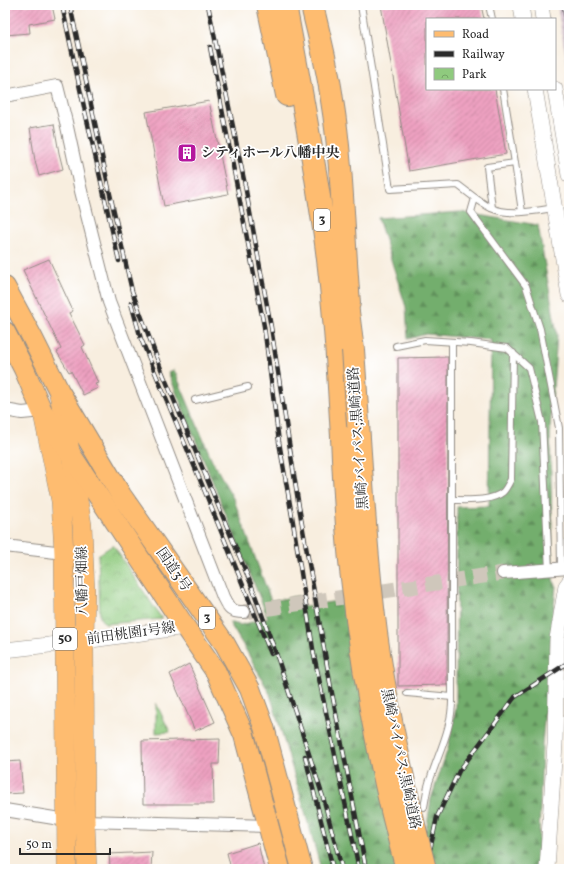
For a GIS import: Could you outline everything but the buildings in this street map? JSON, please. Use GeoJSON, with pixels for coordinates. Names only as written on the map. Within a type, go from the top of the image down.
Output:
{"type":"FeatureCollection","features":[{"type":"Feature","properties":{"kind":"highway","name":"黒崎バイパス;黒崎道路"},"geometry":{"type":"LineString","coordinates":[[300,5],[322,126],[376,633],[386,699],[425,869]]}},
{"type":"Feature","properties":{"kind":"highway"},"geometry":{"type":"LineString","coordinates":[[312,5],[333,107],[342,183],[345,264],[345,347]]}},
{"type":"Feature","properties":{"kind":"highway"},"geometry":{"type":"LineString","coordinates":[[274,6],[345,347]]}},
{"type":"Feature","properties":{"kind":"highway","name":"国道3号"},"geometry":{"type":"LineString","coordinates":[[5,286],[58,391],[121,496],[225,644],[250,689],[264,727],[302,869]]}},
{"type":"Feature","properties":{"kind":"highway","name":"国道3号"},"geometry":{"type":"LineString","coordinates":[[5,332],[24,369],[42,411],[216,672],[241,727],[280,869]]}},
{"type":"Feature","properties":{"kind":"highway","name":"黒崎バイパス;黒崎道路"},"geometry":{"type":"LineString","coordinates":[[345,347],[345,503],[351,569],[369,703],[380,762],[407,869]]}},
{"type":"Feature","properties":{"kind":"main road","name":"八幡戸畑線"},"geometry":{"type":"LineString","coordinates":[[58,391],[71,456],[82,525],[85,590],[74,642]]}},
{"type":"Feature","properties":{"kind":"main road","name":"八幡戸畑線"},"geometry":{"type":"LineString","coordinates":[[42,411],[61,501],[64,553],[74,642],[75,821],[67,869]]}},
{"type":"Feature","properties":{"kind":"main road","name":"八幡戸畑線"},"geometry":{"type":"LineString","coordinates":[[75,821],[87,869]]}},
{"type":"Feature","properties":{"kind":"street"},"geometry":{"type":"LineString","coordinates":[[521,5],[523,18]]}},
{"type":"Feature","properties":{"kind":"street"},"geometry":{"type":"LineString","coordinates":[[541,5],[543,18]]}},
{"type":"Feature","properties":{"kind":"street"},"geometry":{"type":"LineString","coordinates":[[5,96],[57,86],[82,198],[109,302],[228,609],[235,612],[244,612]]}},
{"type":"Feature","properties":{"kind":"street"},"geometry":{"type":"LineString","coordinates":[[535,90],[569,295]]}},
{"type":"Feature","properties":{"kind":"street"},"geometry":{"type":"LineString","coordinates":[[555,90],[569,175]]}},
{"type":"Feature","properties":{"kind":"street"},"geometry":{"type":"LineString","coordinates":[[5,410],[22,413],[42,411]]}},
{"type":"Feature","properties":{"kind":"street"},"geometry":{"type":"LineString","coordinates":[[5,546],[64,553]]}},
{"type":"Feature","properties":{"kind":"street"},"geometry":{"type":"LineString","coordinates":[[503,573],[565,569]]}},
{"type":"Feature","properties":{"kind":"street"},"geometry":{"type":"LineString","coordinates":[[547,869],[562,743],[557,639],[566,586],[569,582]]}},
{"type":"Feature","properties":{"kind":"street","name":"前田桃園1号線"},"geometry":{"type":"LineString","coordinates":[[5,650],[185,627]]}},
{"type":"Feature","properties":{"kind":"street"},"geometry":{"type":"LineString","coordinates":[[5,810],[75,821],[268,826]]}},
{"type":"Feature","properties":{"kind":"lane"},"geometry":{"type":"LineString","coordinates":[[361,5],[390,189],[458,185],[474,198],[492,208],[512,212],[554,208]]}},
{"type":"Feature","properties":{"kind":"lane"},"geometry":{"type":"LineString","coordinates":[[489,5],[492,18]]}},
{"type":"Feature","properties":{"kind":"lane"},"geometry":{"type":"LineString","coordinates":[[503,90],[522,212]]}},
{"type":"Feature","properties":{"kind":"lane"},"geometry":{"type":"LineString","coordinates":[[492,208],[487,167],[515,163]]}},
{"type":"Feature","properties":{"kind":"lane"},"geometry":{"type":"LineString","coordinates":[[474,198],[472,212],[526,286],[540,329],[559,428],[565,569]]}},
{"type":"Feature","properties":{"kind":"lane"},"geometry":{"type":"LineString","coordinates":[[396,346],[425,340],[507,348],[529,368],[542,422],[549,570]]}},
{"type":"Feature","properties":{"kind":"lane"},"geometry":{"type":"LineString","coordinates":[[424,807],[430,778],[442,748],[452,711],[452,342]]}},
{"type":"Feature","properties":{"kind":"lane"},"geometry":{"type":"LineString","coordinates":[[452,500],[479,500],[492,497],[503,492],[511,479],[513,353]]}},
{"type":"Feature","properties":{"kind":"lane"},"geometry":{"type":"LineString","coordinates":[[194,400],[248,387]]}},
{"type":"Feature","properties":{"kind":"lane"},"geometry":{"type":"LineString","coordinates":[[407,693],[452,696]]}},
{"type":"Feature","properties":{"kind":"shaded area"},"geometry":{"type":"Polygon","coordinates":[[[557,5],[569,5],[569,77],[557,5]]]}},
{"type":"Feature","properties":{"kind":"green space"},"geometry":{"type":"Polygon","coordinates":[[[460,212],[538,225],[557,335],[550,429],[553,580],[556,585],[542,745],[538,869],[321,869],[270,694],[229,622],[240,625],[268,618],[168,372],[174,370],[212,460],[234,500],[271,601],[298,596],[300,607],[344,600],[426,832],[431,799],[448,748],[456,708],[457,507],[489,506],[491,340],[426,334],[408,339],[406,307],[378,218],[460,212]]]}},
{"type":"Feature","properties":{"kind":"green space"},"geometry":{"type":"Polygon","coordinates":[[[113,545],[162,619],[105,624],[100,618],[98,555],[113,545]]]}},
{"type":"Feature","properties":{"kind":"green space"},"geometry":{"type":"Polygon","coordinates":[[[156,703],[170,732],[156,733],[156,703]]]}},
{"type":"Feature","properties":{"kind":"tunnel"},"geometry":{"type":"LineString","coordinates":[[244,612],[503,573]]}},
{"type":"Feature","properties":{"kind":"railway"},"geometry":{"type":"LineString","coordinates":[[62,5],[119,261]]}},
{"type":"Feature","properties":{"kind":"railway"},"geometry":{"type":"LineString","coordinates":[[70,5],[132,291],[161,369],[251,584],[278,659],[323,797],[342,869]]}},
{"type":"Feature","properties":{"kind":"railway"},"geometry":{"type":"LineString","coordinates":[[208,5],[244,180],[271,327],[299,507],[331,688],[366,869]]}},
{"type":"Feature","properties":{"kind":"railway"},"geometry":{"type":"LineString","coordinates":[[564,5],[569,34]]}},
{"type":"Feature","properties":{"kind":"railway"},"geometry":{"type":"LineString","coordinates":[[210,47],[264,326],[279,442],[314,655],[359,869]]}},
{"type":"Feature","properties":{"kind":"railway"},"geometry":{"type":"LineString","coordinates":[[131,303],[141,339],[271,654]]}},
{"type":"Feature","properties":{"kind":"railway"},"geometry":{"type":"LineString","coordinates":[[426,869],[437,817],[459,771],[515,697],[569,662]]}},
{"type":"Feature","properties":{"kind":"railway"},"geometry":{"type":"LineString","coordinates":[[305,756],[333,869]]}},
{"type":"Feature","properties":{"kind":"place","name":"シティホール八幡中央"},"geometry":{"type":"Point","coordinates":[187,153]}}]}
